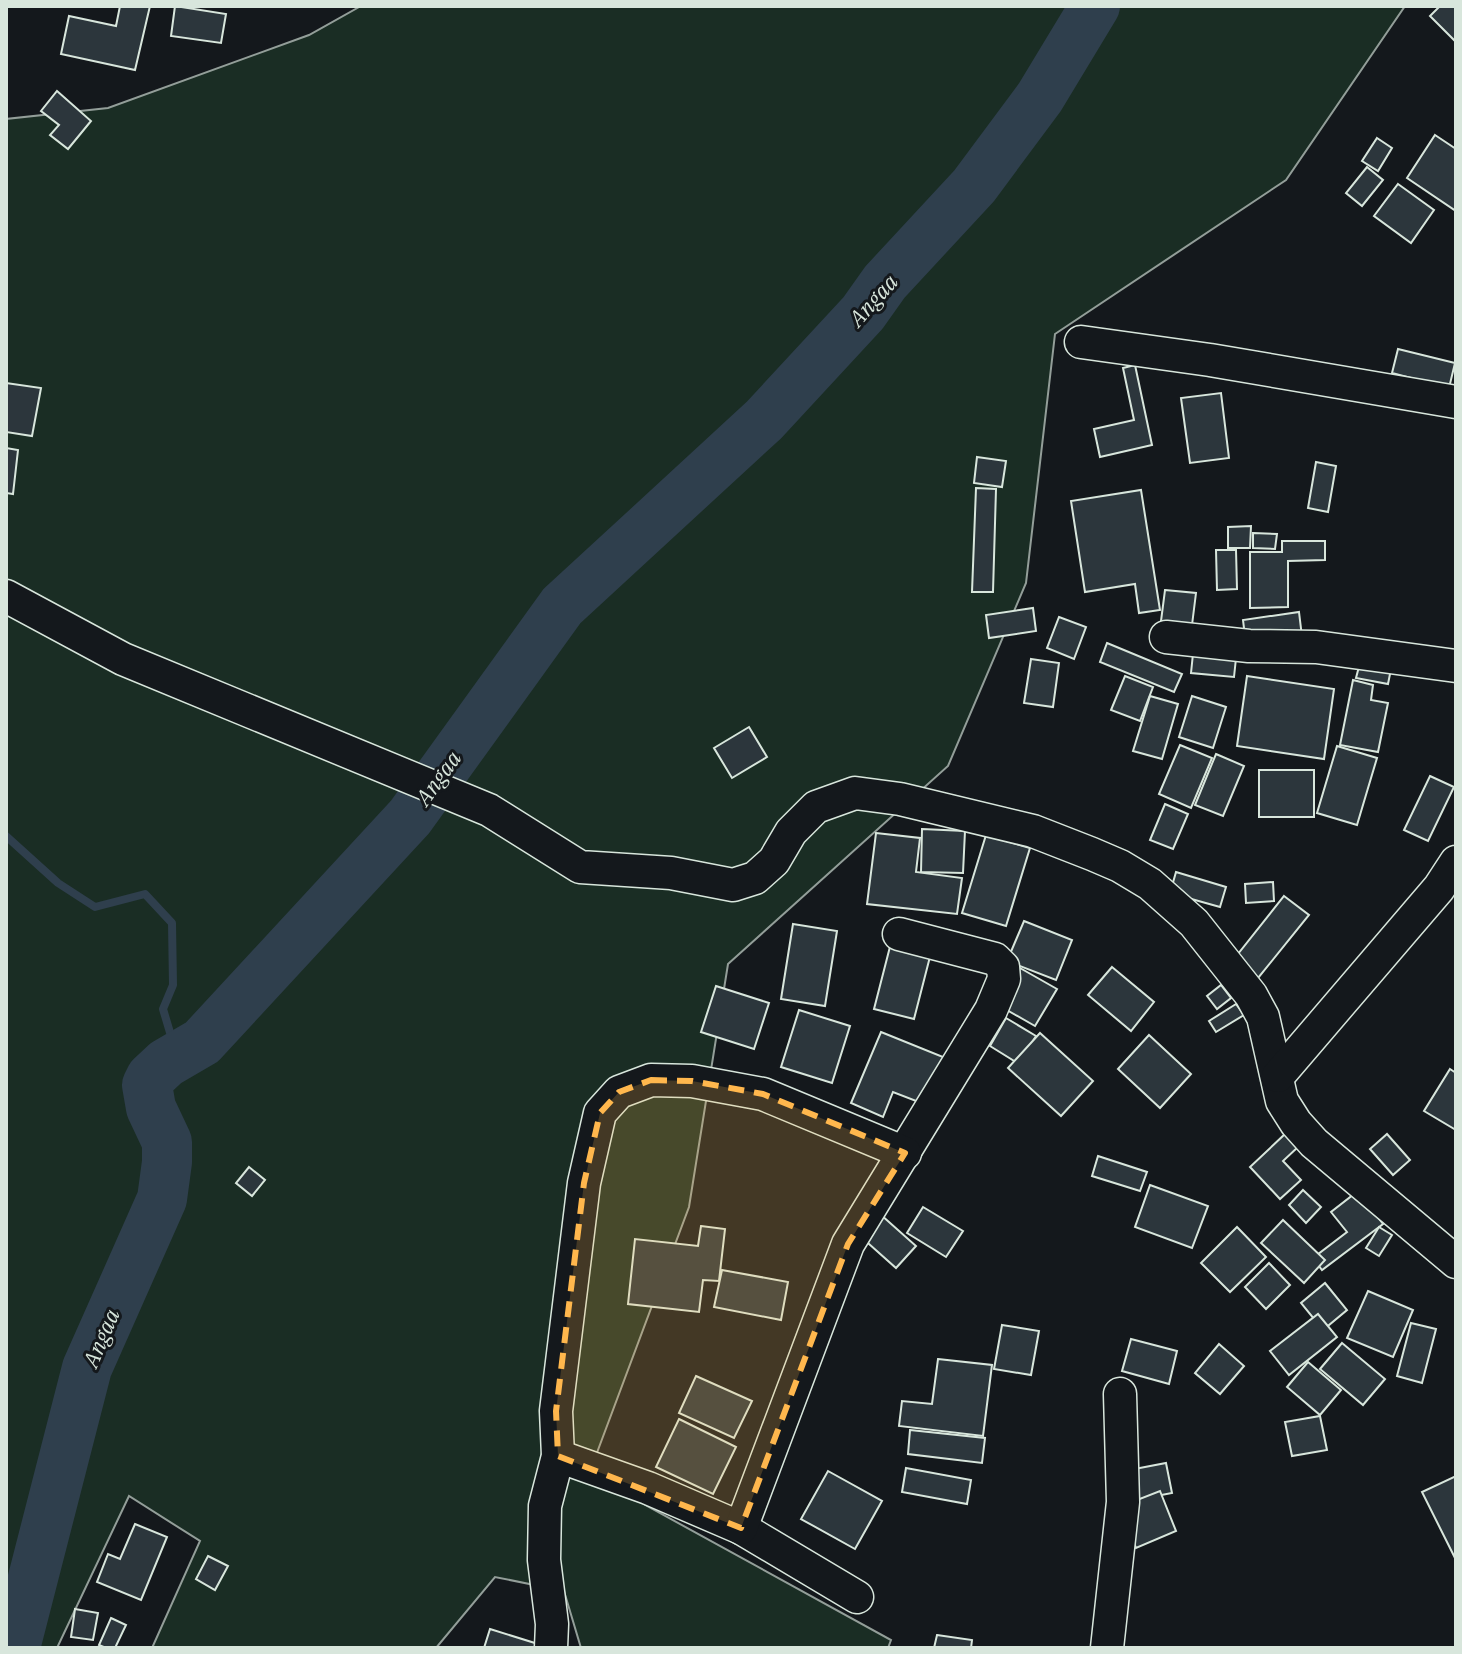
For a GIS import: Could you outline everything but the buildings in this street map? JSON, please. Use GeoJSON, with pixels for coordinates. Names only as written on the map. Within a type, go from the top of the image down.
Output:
{"type":"FeatureCollection","features":[{"type":"Feature","properties":{"kind":"street"},"geometry":{"type":"LineString","coordinates":[[1081,342],[1210,360],[1456,402]]}},
{"type":"Feature","properties":{"kind":"street"},"geometry":{"type":"LineString","coordinates":[[6,596],[123,659],[489,810],[580,867],[671,873],[733,885],[755,878],[774,861],[791,832],[816,807],[855,793],[915,803],[1033,831],[1120,866],[1150,884],[1194,923],[1257,1006],[1263,1017],[1282,1101],[1296,1123],[1314,1143],[1456,1262]]}},
{"type":"Feature","properties":{"kind":"street"},"geometry":{"type":"LineString","coordinates":[[1166,637],[1249,646],[1316,647],[1456,666]]}},
{"type":"Feature","properties":{"kind":"street"},"geometry":{"type":"LineString","coordinates":[[1278,1076],[1439,888],[1456,862]]}},
{"type":"Feature","properties":{"kind":"street"},"geometry":{"type":"LineString","coordinates":[[741,1528],[848,1244],[991,1010],[1004,979],[1003,967],[995,959],[899,934]]}},
{"type":"Feature","properties":{"kind":"street"},"geometry":{"type":"LineString","coordinates":[[551,1648],[552,1624],[544,1560],[545,1506],[558,1456],[556,1411],[584,1183],[600,1113],[619,1092],[651,1080],[692,1081],[763,1094],[905,1153]]}},
{"type":"Feature","properties":{"kind":"street"},"geometry":{"type":"LineString","coordinates":[[1107,1648],[1123,1502],[1120,1394]]}},
{"type":"Feature","properties":{"kind":"street"},"geometry":{"type":"LineString","coordinates":[[558,1456],[648,1488],[741,1528],[857,1597]]}},
{"type":"Feature","properties":{"kind":"highlighted area"},"geometry":{"type":"Polygon","coordinates":[[[651,1080],[692,1081],[763,1094],[905,1153],[848,1244],[741,1528],[558,1456],[556,1411],[584,1183],[600,1113],[619,1092],[651,1080]]]}},
{"type":"Feature","properties":{"kind":"green space"},"geometry":{"type":"Polygon","coordinates":[[[361,6],[1405,6],[1286,180],[1055,334],[1026,583],[948,766],[728,964],[689,1207],[589,1474],[891,1640],[888,1648],[581,1648],[564,1591],[495,1577],[436,1648],[152,1648],[200,1541],[129,1496],[57,1648],[6,1648],[6,119],[108,108],[309,35],[361,6]]]}},
{"type":"Feature","properties":{"kind":"waterway","name":"Angaa"},"geometry":{"type":"LineString","coordinates":[[15,1648],[87,1368],[162,1199],[167,1142],[151,1108],[147,1085],[151,1077],[166,1063],[202,1042],[410,817],[562,606],[764,420],[863,313],[885,282],[974,186],[1040,97],[1095,6]]}},
{"type":"Feature","properties":{"kind":"waterway"},"geometry":{"type":"LineString","coordinates":[[6,836],[58,883],[95,907],[145,894],[172,923],[173,985],[163,1009],[177,1056]]}}]}
